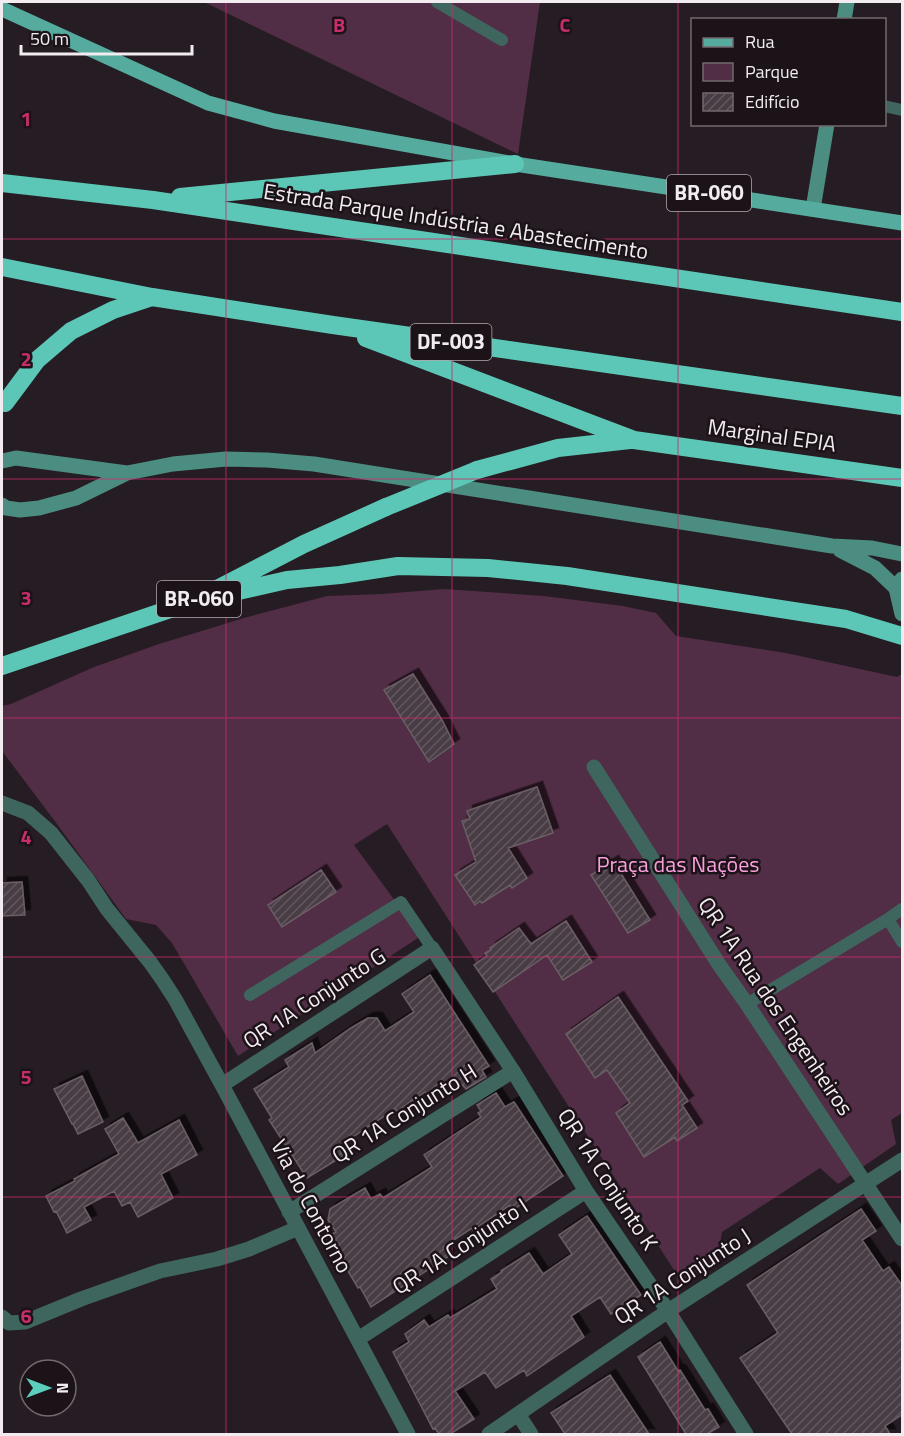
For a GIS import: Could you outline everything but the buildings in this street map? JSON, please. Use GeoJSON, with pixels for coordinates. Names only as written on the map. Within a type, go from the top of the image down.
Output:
{"type":"FeatureCollection","features":[{"type":"Feature","properties":{"kind":"highway"},"geometry":{"type":"LineString","coordinates":[[153,200],[515,164]]}},
{"type":"Feature","properties":{"kind":"highway","name":"Estrada Parque Indústria e Abastecimento"},"geometry":{"type":"LineString","coordinates":[[2,183],[153,200],[903,312]]}},
{"type":"Feature","properties":{"kind":"highway","name":"DF-003"},"geometry":{"type":"LineString","coordinates":[[2,267],[152,297],[333,325],[903,406]]}},
{"type":"Feature","properties":{"kind":"highway"},"geometry":{"type":"LineString","coordinates":[[3,405],[37,360],[71,331],[113,310],[152,297]]}},
{"type":"Feature","properties":{"kind":"highway"},"geometry":{"type":"LineString","coordinates":[[333,325],[634,440]]}},
{"type":"Feature","properties":{"kind":"highway","name":"BR-060"},"geometry":{"type":"LineString","coordinates":[[2,666],[194,601],[304,544],[477,470],[558,448],[634,440]]}},
{"type":"Feature","properties":{"kind":"highway","name":"Marginal EPIA"},"geometry":{"type":"LineString","coordinates":[[634,440],[903,478]]}},
{"type":"Feature","properties":{"kind":"highway"},"geometry":{"type":"LineString","coordinates":[[194,601],[287,580],[398,566],[488,568],[567,576],[846,619],[903,636]]}},
{"type":"Feature","properties":{"kind":"main road","name":"BR-060"},"geometry":{"type":"LineString","coordinates":[[2,9],[208,103],[274,121],[515,164],[903,223]]}},
{"type":"Feature","properties":{"kind":"street"},"geometry":{"type":"LineString","coordinates":[[844,18],[847,2]]}},
{"type":"Feature","properties":{"kind":"street"},"geometry":{"type":"LineString","coordinates":[[813,209],[826,126]]}},
{"type":"Feature","properties":{"kind":"street"},"geometry":{"type":"LineString","coordinates":[[2,461],[16,458],[127,473]]}},
{"type":"Feature","properties":{"kind":"street"},"geometry":{"type":"LineString","coordinates":[[2,505],[6,508],[20,510],[39,508],[76,498],[127,473],[173,464],[226,459],[267,460],[314,464],[831,546],[872,548],[903,554]]}},
{"type":"Feature","properties":{"kind":"street"},"geometry":{"type":"LineString","coordinates":[[831,546],[875,568],[900,584],[903,614]]}},
{"type":"Feature","properties":{"kind":"street","name":"QR 1A Rua dos Engenheiros"},"geometry":{"type":"LineString","coordinates":[[594,767],[720,966],[903,1239]]}},
{"type":"Feature","properties":{"kind":"street","name":"Via do Contorno"},"geometry":{"type":"LineString","coordinates":[[2,804],[28,813],[51,833],[88,880],[107,909],[150,962],[175,999],[408,1434]]}},
{"type":"Feature","properties":{"kind":"street","name":"QR 1A Conjunto K"},"geometry":{"type":"LineString","coordinates":[[432,948],[513,1071],[586,1191],[668,1311],[746,1434]]}},
{"type":"Feature","properties":{"kind":"street","name":"QR 1A Conjunto G"},"geometry":{"type":"LineString","coordinates":[[222,1085],[432,948]]}},
{"type":"Feature","properties":{"kind":"street","name":"QR 1A Conjunto H"},"geometry":{"type":"LineString","coordinates":[[289,1212],[513,1071]]}},
{"type":"Feature","properties":{"kind":"street","name":"QR 1A Conjunto J"},"geometry":{"type":"LineString","coordinates":[[489,1434],[668,1311],[903,1160]]}},
{"type":"Feature","properties":{"kind":"street","name":"QR 1A Conjunto I"},"geometry":{"type":"LineString","coordinates":[[358,1339],[586,1191]]}},
{"type":"Feature","properties":{"kind":"street"},"geometry":{"type":"LineString","coordinates":[[2,1317],[9,1323],[25,1322],[119,1285],[160,1272],[218,1259],[249,1249],[298,1228]]}},
{"type":"Feature","properties":{"kind":"street"},"geometry":{"type":"LineString","coordinates":[[518,1414],[531,1434]]}},
{"type":"Feature","properties":{"kind":"lane"},"geometry":{"type":"LineString","coordinates":[[437,2],[502,40]]}},
{"type":"Feature","properties":{"kind":"lane"},"geometry":{"type":"LineString","coordinates":[[886,106],[903,110]]}},
{"type":"Feature","properties":{"kind":"lane"},"geometry":{"type":"LineString","coordinates":[[250,994],[401,902],[432,948]]}},
{"type":"Feature","properties":{"kind":"lane"},"geometry":{"type":"LineString","coordinates":[[747,1004],[903,909]]}},
{"type":"Feature","properties":{"kind":"lane"},"geometry":{"type":"LineString","coordinates":[[888,919],[903,942]]}},
{"type":"Feature","properties":{"kind":"green space"},"geometry":{"type":"Polygon","coordinates":[[[204,2],[540,2],[518,154],[204,2]]]}},
{"type":"Feature","properties":{"kind":"green space","name":"Praça das Nações"},"geometry":{"type":"Polygon","coordinates":[[[444,589],[544,596],[623,606],[656,613],[676,636],[786,653],[897,677],[902,674],[902,1113],[891,1120],[896,1144],[838,1184],[820,1168],[722,1232],[717,1263],[683,1284],[387,824],[354,845],[421,936],[238,1056],[172,943],[156,925],[126,919],[2,751],[2,706],[94,667],[244,618],[327,596],[444,589]]]}}]}
